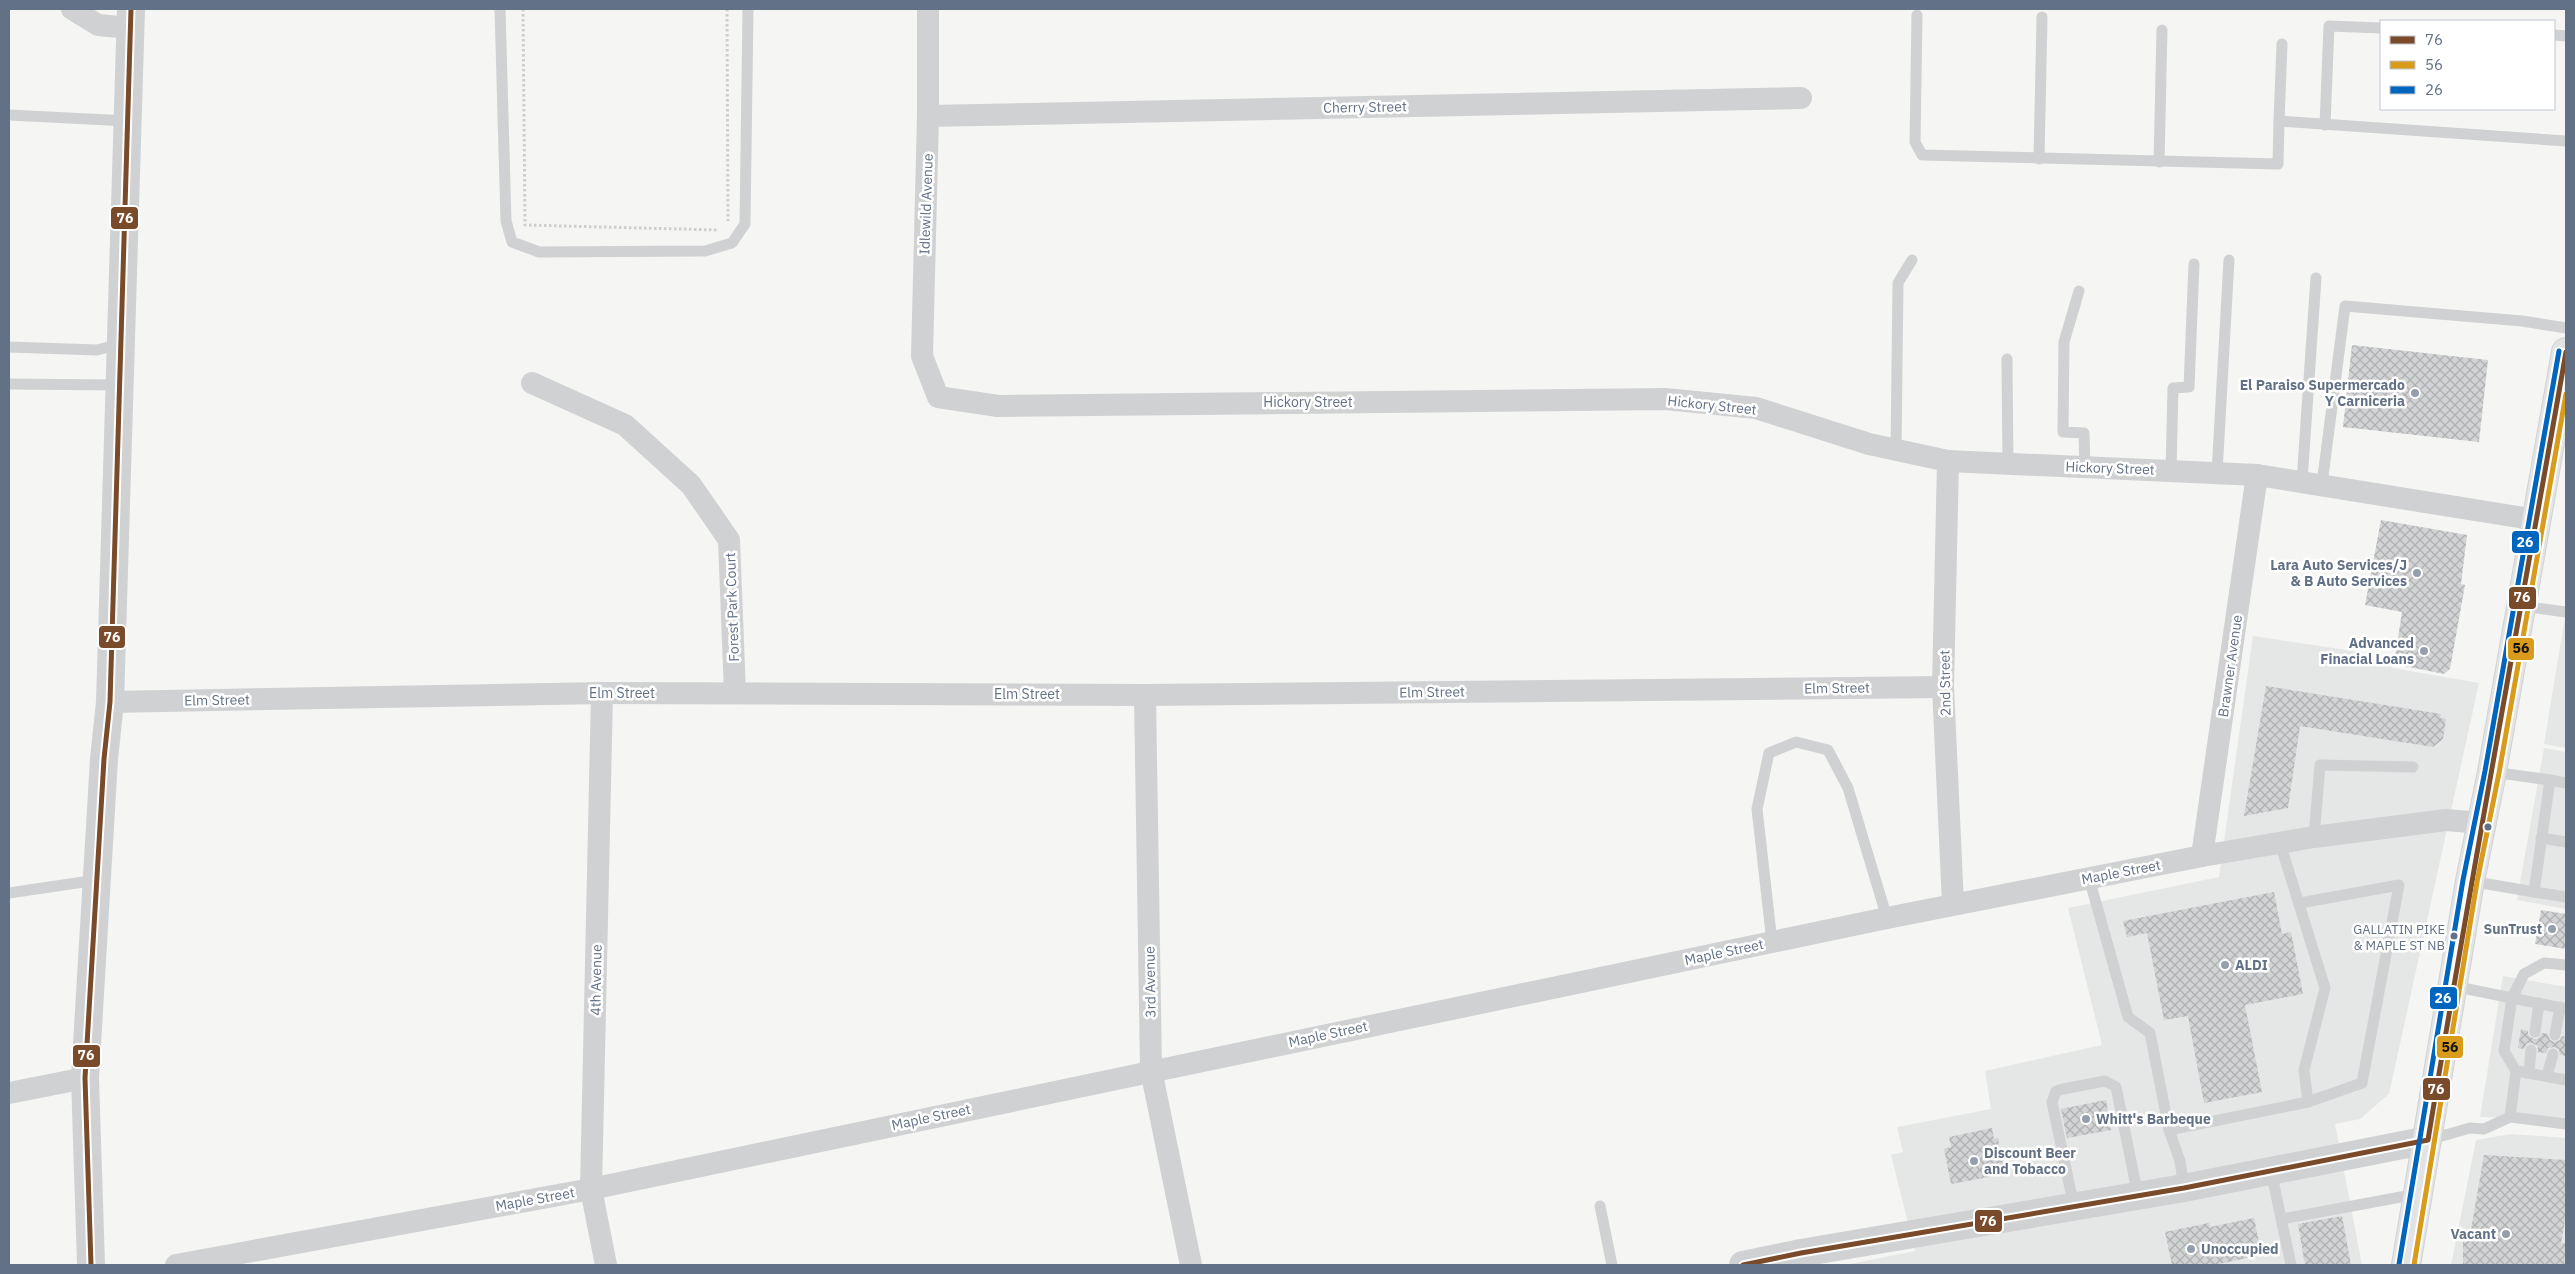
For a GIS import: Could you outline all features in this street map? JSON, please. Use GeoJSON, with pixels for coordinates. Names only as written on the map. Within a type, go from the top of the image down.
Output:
{"type":"FeatureCollection","features":[{"type":"Feature","properties":{"kind":"main road"},"geometry":{"type":"LineString","coordinates":[[2406,1265],[2420,1194],[2470,881],[2492,772],[2537,520],[2560,416],[2566,357]]}},
{"type":"Feature","properties":{"kind":"street"},"geometry":{"type":"LineString","coordinates":[[72,9],[98,25],[131,19],[110,702],[85,1078],[91,1265]]}},
{"type":"Feature","properties":{"kind":"street","name":"Idlewild Avenue"},"geometry":{"type":"LineString","coordinates":[[928,9],[928,116],[922,356],[938,397]]}},
{"type":"Feature","properties":{"kind":"street","name":"Cherry Street"},"geometry":{"type":"LineString","coordinates":[[928,116],[1801,98]]}},
{"type":"Feature","properties":{"kind":"street","name":"Forest Park Court"},"geometry":{"type":"LineString","coordinates":[[532,383],[624,424],[691,485],[729,540],[735,693]]}},
{"type":"Feature","properties":{"kind":"street","name":"Hickory Street"},"geometry":{"type":"LineString","coordinates":[[938,397],[998,406],[1665,399],[1756,408],[1869,444],[1948,461],[2257,475],[2312,482],[2537,520]]}},
{"type":"Feature","properties":{"kind":"street","name":"2nd Street"},"geometry":{"type":"LineString","coordinates":[[1948,461],[1944,687],[1953,904]]}},
{"type":"Feature","properties":{"kind":"street","name":"Brawner Avenue"},"geometry":{"type":"LineString","coordinates":[[2202,856],[2257,475]]}},
{"type":"Feature","properties":{"kind":"street","name":"Elm Street"},"geometry":{"type":"LineString","coordinates":[[110,702],[602,693],[1145,695],[1944,687]]}},
{"type":"Feature","properties":{"kind":"street","name":"4th Avenue"},"geometry":{"type":"LineString","coordinates":[[602,693],[591,1188],[606,1265]]}},
{"type":"Feature","properties":{"kind":"street","name":"3rd Avenue"},"geometry":{"type":"LineString","coordinates":[[1145,695],[1151,1070],[1191,1265]]}},
{"type":"Feature","properties":{"kind":"street","name":"Maple Street"},"geometry":{"type":"LineString","coordinates":[[176,1265],[591,1188],[1953,904],[2202,856],[2314,837],[2446,820],[2482,823]]}},
{"type":"Feature","properties":{"kind":"street"},"geometry":{"type":"LineString","coordinates":[[9,1093],[85,1078]]}},
{"type":"Feature","properties":{"kind":"street"},"geometry":{"type":"LineString","coordinates":[[1743,1265],[1801,1253],[2184,1188],[2428,1140]]}},
{"type":"Feature","properties":{"kind":"lane"},"geometry":{"type":"LineString","coordinates":[[500,9],[506,221],[512,242],[539,252],[549,252],[705,251],[732,243],[745,224],[748,9]]}},
{"type":"Feature","properties":{"kind":"lane"},"geometry":{"type":"LineString","coordinates":[[1916,15],[1915,142],[1922,155],[2278,164],[2282,44]]}},
{"type":"Feature","properties":{"kind":"lane"},"geometry":{"type":"LineString","coordinates":[[2039,159],[2042,18]]}},
{"type":"Feature","properties":{"kind":"lane"},"geometry":{"type":"LineString","coordinates":[[2325,125],[2329,26],[2380,28]]}},
{"type":"Feature","properties":{"kind":"lane"},"geometry":{"type":"LineString","coordinates":[[2159,162],[2162,30]]}},
{"type":"Feature","properties":{"kind":"lane"},"geometry":{"type":"LineString","coordinates":[[9,116],[128,121]]}},
{"type":"Feature","properties":{"kind":"lane"},"geometry":{"type":"LineString","coordinates":[[2279,121],[2566,142]]}},
{"type":"Feature","properties":{"kind":"lane"},"geometry":{"type":"LineString","coordinates":[[1896,450],[1898,283],[1912,260]]}},
{"type":"Feature","properties":{"kind":"lane"},"geometry":{"type":"LineString","coordinates":[[2217,473],[2229,260]]}},
{"type":"Feature","properties":{"kind":"lane"},"geometry":{"type":"LineString","coordinates":[[2171,471],[2173,388],[2189,387],[2194,264]]}},
{"type":"Feature","properties":{"kind":"lane"},"geometry":{"type":"LineString","coordinates":[[2312,482],[2316,278]]}},
{"type":"Feature","properties":{"kind":"lane"},"geometry":{"type":"LineString","coordinates":[[2079,291],[2064,342],[2063,432],[2084,433],[2085,467]]}},
{"type":"Feature","properties":{"kind":"lane"},"geometry":{"type":"LineString","coordinates":[[2312,482],[2345,306],[2522,321],[2566,328]]}},
{"type":"Feature","properties":{"kind":"lane"},"geometry":{"type":"LineString","coordinates":[[9,347],[97,350],[120,344]]}},
{"type":"Feature","properties":{"kind":"lane"},"geometry":{"type":"LineString","coordinates":[[2007,359],[2008,464]]}},
{"type":"Feature","properties":{"kind":"lane"},"geometry":{"type":"LineString","coordinates":[[9,384],[119,386]]}},
{"type":"Feature","properties":{"kind":"lane"},"geometry":{"type":"LineString","coordinates":[[2522,606],[2566,612]]}},
{"type":"Feature","properties":{"kind":"lane"},"geometry":{"type":"LineString","coordinates":[[1772,942],[1757,808],[1770,753],[1796,742],[1828,750],[1848,788],[1887,918]]}},
{"type":"Feature","properties":{"kind":"lane"},"geometry":{"type":"LineString","coordinates":[[2314,837],[2320,765],[2413,767]]}},
{"type":"Feature","properties":{"kind":"lane"},"geometry":{"type":"LineString","coordinates":[[2492,772],[2566,783]]}},
{"type":"Feature","properties":{"kind":"lane"},"geometry":{"type":"LineString","coordinates":[[2534,892],[2550,780]]}},
{"type":"Feature","properties":{"kind":"lane"},"geometry":{"type":"LineString","coordinates":[[2541,838],[2566,842]]}},
{"type":"Feature","properties":{"kind":"lane"},"geometry":{"type":"LineString","coordinates":[[2280,843],[2325,988],[2304,1070],[2308,1102]]}},
{"type":"Feature","properties":{"kind":"lane"},"geometry":{"type":"LineString","coordinates":[[2089,878],[2128,1017],[2150,1033],[2169,1130],[2180,1161],[2184,1188]]}},
{"type":"Feature","properties":{"kind":"lane"},"geometry":{"type":"LineString","coordinates":[[9,893],[97,880]]}},
{"type":"Feature","properties":{"kind":"lane"},"geometry":{"type":"LineString","coordinates":[[2470,881],[2566,897]]}},
{"type":"Feature","properties":{"kind":"lane"},"geometry":{"type":"LineString","coordinates":[[2169,1130],[2308,1102],[2362,1083],[2400,885],[2300,903]]}},
{"type":"Feature","properties":{"kind":"lane"},"geometry":{"type":"LineString","coordinates":[[2510,1117],[2516,1071],[2504,1051],[2512,998],[2524,974],[2544,963],[2566,965]]}},
{"type":"Feature","properties":{"kind":"lane"},"geometry":{"type":"LineString","coordinates":[[2452,986],[2563,1008],[2555,1035]]}},
{"type":"Feature","properties":{"kind":"lane"},"geometry":{"type":"LineString","coordinates":[[2535,1032],[2539,1003]]}},
{"type":"Feature","properties":{"kind":"lane"},"geometry":{"type":"LineString","coordinates":[[2529,1073],[2531,1050]]}},
{"type":"Feature","properties":{"kind":"lane"},"geometry":{"type":"LineString","coordinates":[[2547,1076],[2553,1054]]}},
{"type":"Feature","properties":{"kind":"lane"},"geometry":{"type":"LineString","coordinates":[[2516,1071],[2566,1080]]}},
{"type":"Feature","properties":{"kind":"lane"},"geometry":{"type":"LineString","coordinates":[[2074,1207],[2052,1102],[2056,1091],[2062,1088],[2106,1081],[2116,1088],[2138,1196]]}},
{"type":"Feature","properties":{"kind":"lane"},"geometry":{"type":"LineString","coordinates":[[2428,1140],[2470,1128],[2484,1129],[2510,1117],[2566,1124]]}},
{"type":"Feature","properties":{"kind":"lane"},"geometry":{"type":"LineString","coordinates":[[2271,1171],[2291,1265]]}},
{"type":"Feature","properties":{"kind":"lane"},"geometry":{"type":"LineString","coordinates":[[2282,1219],[2420,1194]]}},
{"type":"Feature","properties":{"kind":"lane"},"geometry":{"type":"LineString","coordinates":[[1600,1206],[1612,1265]]}},
{"type":"Feature","properties":{"kind":"path"},"geometry":{"type":"LineString","coordinates":[[523,9],[525,225],[728,230],[727,9]]}},
{"type":"Feature","properties":{"kind":"shaded area"},"geometry":{"type":"Polygon","coordinates":[[[2566,611],[2566,748],[2544,744],[2566,611]]]}},
{"type":"Feature","properties":{"kind":"shaded area"},"geometry":{"type":"Polygon","coordinates":[[[2253,636],[2360,652],[2393,668],[2479,683],[2389,1094],[2360,1119],[2335,1124],[2362,1265],[1845,1265],[1915,1251],[1891,1155],[1903,1152],[1897,1127],[1991,1109],[1985,1071],[2102,1045],[2068,908],[2219,877],[2253,636]]]}},
{"type":"Feature","properties":{"kind":"shaded area"},"geometry":{"type":"Polygon","coordinates":[[[2544,748],[2566,752],[2566,909],[2517,900],[2544,748]]]}},
{"type":"Feature","properties":{"kind":"shaded area"},"geometry":{"type":"Polygon","coordinates":[[[2503,976],[2566,987],[2566,1120],[2480,1117],[2503,976]]]}},
{"type":"Feature","properties":{"kind":"shaded area"},"geometry":{"type":"Polygon","coordinates":[[[2511,1134],[2566,1138],[2566,1265],[2451,1265],[2476,1140],[2511,1134]]]}},
{"type":"Feature","properties":{"kind":"building","name":"El Paraiso Supermercado Y Carniceria"},"geometry":{"type":"Polygon","coordinates":[[[2352,345],[2488,360],[2479,442],[2343,427],[2352,345]]]}},
{"type":"Feature","properties":{"kind":"building","name":"Lara Auto Services/J & B Auto Services"},"geometry":{"type":"Polygon","coordinates":[[[2381,520],[2467,535],[2461,584],[2465,585],[2450,669],[2444,674],[2394,664],[2402,612],[2365,605],[2381,520]]]}},
{"type":"Feature","properties":{"kind":"building"},"geometry":{"type":"Polygon","coordinates":[[[2266,686],[2441,714],[2440,718],[2446,719],[2443,739],[2433,747],[2300,726],[2288,808],[2244,816],[2266,686]]]}},
{"type":"Feature","properties":{"kind":"building","name":"ALDI"},"geometry":{"type":"Polygon","coordinates":[[[2274,892],[2282,934],[2291,932],[2303,994],[2245,1005],[2262,1092],[2204,1103],[2188,1016],[2164,1020],[2147,933],[2127,937],[2123,921],[2274,892]]]}},
{"type":"Feature","properties":{"kind":"building","name":"SunTrust"},"geometry":{"type":"Polygon","coordinates":[[[2541,910],[2566,914],[2566,949],[2535,944],[2541,910]]]}},
{"type":"Feature","properties":{"kind":"building"},"geometry":{"type":"Polygon","coordinates":[[[2521,1029],[2528,1031],[2528,1035],[2534,1039],[2538,1039],[2542,1033],[2548,1034],[2550,1040],[2554,1042],[2560,1040],[2562,1036],[2566,1037],[2566,1056],[2560,1055],[2559,1049],[2554,1047],[2548,1048],[2546,1053],[2538,1052],[2538,1046],[2532,1043],[2527,1043],[2524,1049],[2518,1048],[2521,1029]]]}},
{"type":"Feature","properties":{"kind":"building","name":"Whitt's Barbeque"},"geometry":{"type":"Polygon","coordinates":[[[2106,1100],[2111,1130],[2067,1138],[2061,1109],[2106,1100]]]}},
{"type":"Feature","properties":{"kind":"building","name":"Discount Beer and Tobacco"},"geometry":{"type":"Polygon","coordinates":[[[1992,1128],[1994,1139],[1998,1138],[2005,1174],[1951,1184],[1944,1149],[1951,1147],[1949,1137],[1992,1128]]]}},
{"type":"Feature","properties":{"kind":"building"},"geometry":{"type":"Polygon","coordinates":[[[2484,1155],[2566,1160],[2566,1215],[2561,1243],[2566,1244],[2566,1265],[2463,1265],[2463,1241],[2469,1241],[2484,1155]]]}},
{"type":"Feature","properties":{"kind":"building"},"geometry":{"type":"Polygon","coordinates":[[[2342,1216],[2351,1265],[2305,1265],[2298,1224],[2342,1216]]]}},
{"type":"Feature","properties":{"kind":"building"},"geometry":{"type":"Polygon","coordinates":[[[2254,1218],[2261,1252],[2247,1255],[2247,1258],[2214,1265],[2172,1265],[2165,1232],[2209,1223],[2210,1227],[2254,1218]]]}},
{"type":"Feature","properties":{"kind":"transit line","name":"76"},"geometry":{"type":"LineString","coordinates":[[91,1265],[85,1078],[104,759],[110,702],[131,9]]}},
{"type":"Feature","properties":{"kind":"transit line","name":"26"},"geometry":{"type":"LineString","coordinates":[[2399,1264],[2463,880],[2485,771],[2559,351]]}},
{"type":"Feature","properties":{"kind":"transit line","name":"76"},"geometry":{"type":"LineString","coordinates":[[1743,1265],[1801,1253],[2184,1188],[2428,1140],[2478,844],[2566,352]]}},
{"type":"Feature","properties":{"kind":"transit line","name":"56"},"geometry":{"type":"LineString","coordinates":[[2414,1265],[2477,882],[2499,773],[2566,394]]}},
{"type":"Feature","properties":{"kind":"place","name":"El Paraiso Supermercado Y Carniceria"},"geometry":{"type":"Point","coordinates":[2415,393]}},
{"type":"Feature","properties":{"kind":"place","name":"Lara Auto Services/J & B Auto Services"},"geometry":{"type":"Point","coordinates":[2417,573]}},
{"type":"Feature","properties":{"kind":"place","name":"Advanced Finacial Loans"},"geometry":{"type":"Point","coordinates":[2424,651]}},
{"type":"Feature","properties":{"kind":"place","name":"SunTrust"},"geometry":{"type":"Point","coordinates":[2552,929]}},
{"type":"Feature","properties":{"kind":"place","name":"GALLATIN PIKE & MAPLE ST NB"},"geometry":{"type":"Point","coordinates":[2454,936]}},
{"type":"Feature","properties":{"kind":"place","name":"ALDI"},"geometry":{"type":"Point","coordinates":[2225,965]}},
{"type":"Feature","properties":{"kind":"place","name":"Whitt's Barbeque"},"geometry":{"type":"Point","coordinates":[2086,1119]}},
{"type":"Feature","properties":{"kind":"place","name":"Discount Beer and Tobacco"},"geometry":{"type":"Point","coordinates":[1974,1161]}},
{"type":"Feature","properties":{"kind":"place","name":"Vacant"},"geometry":{"type":"Point","coordinates":[2506,1234]}},
{"type":"Feature","properties":{"kind":"place","name":"Unoccupied"},"geometry":{"type":"Point","coordinates":[2191,1249]}}]}
